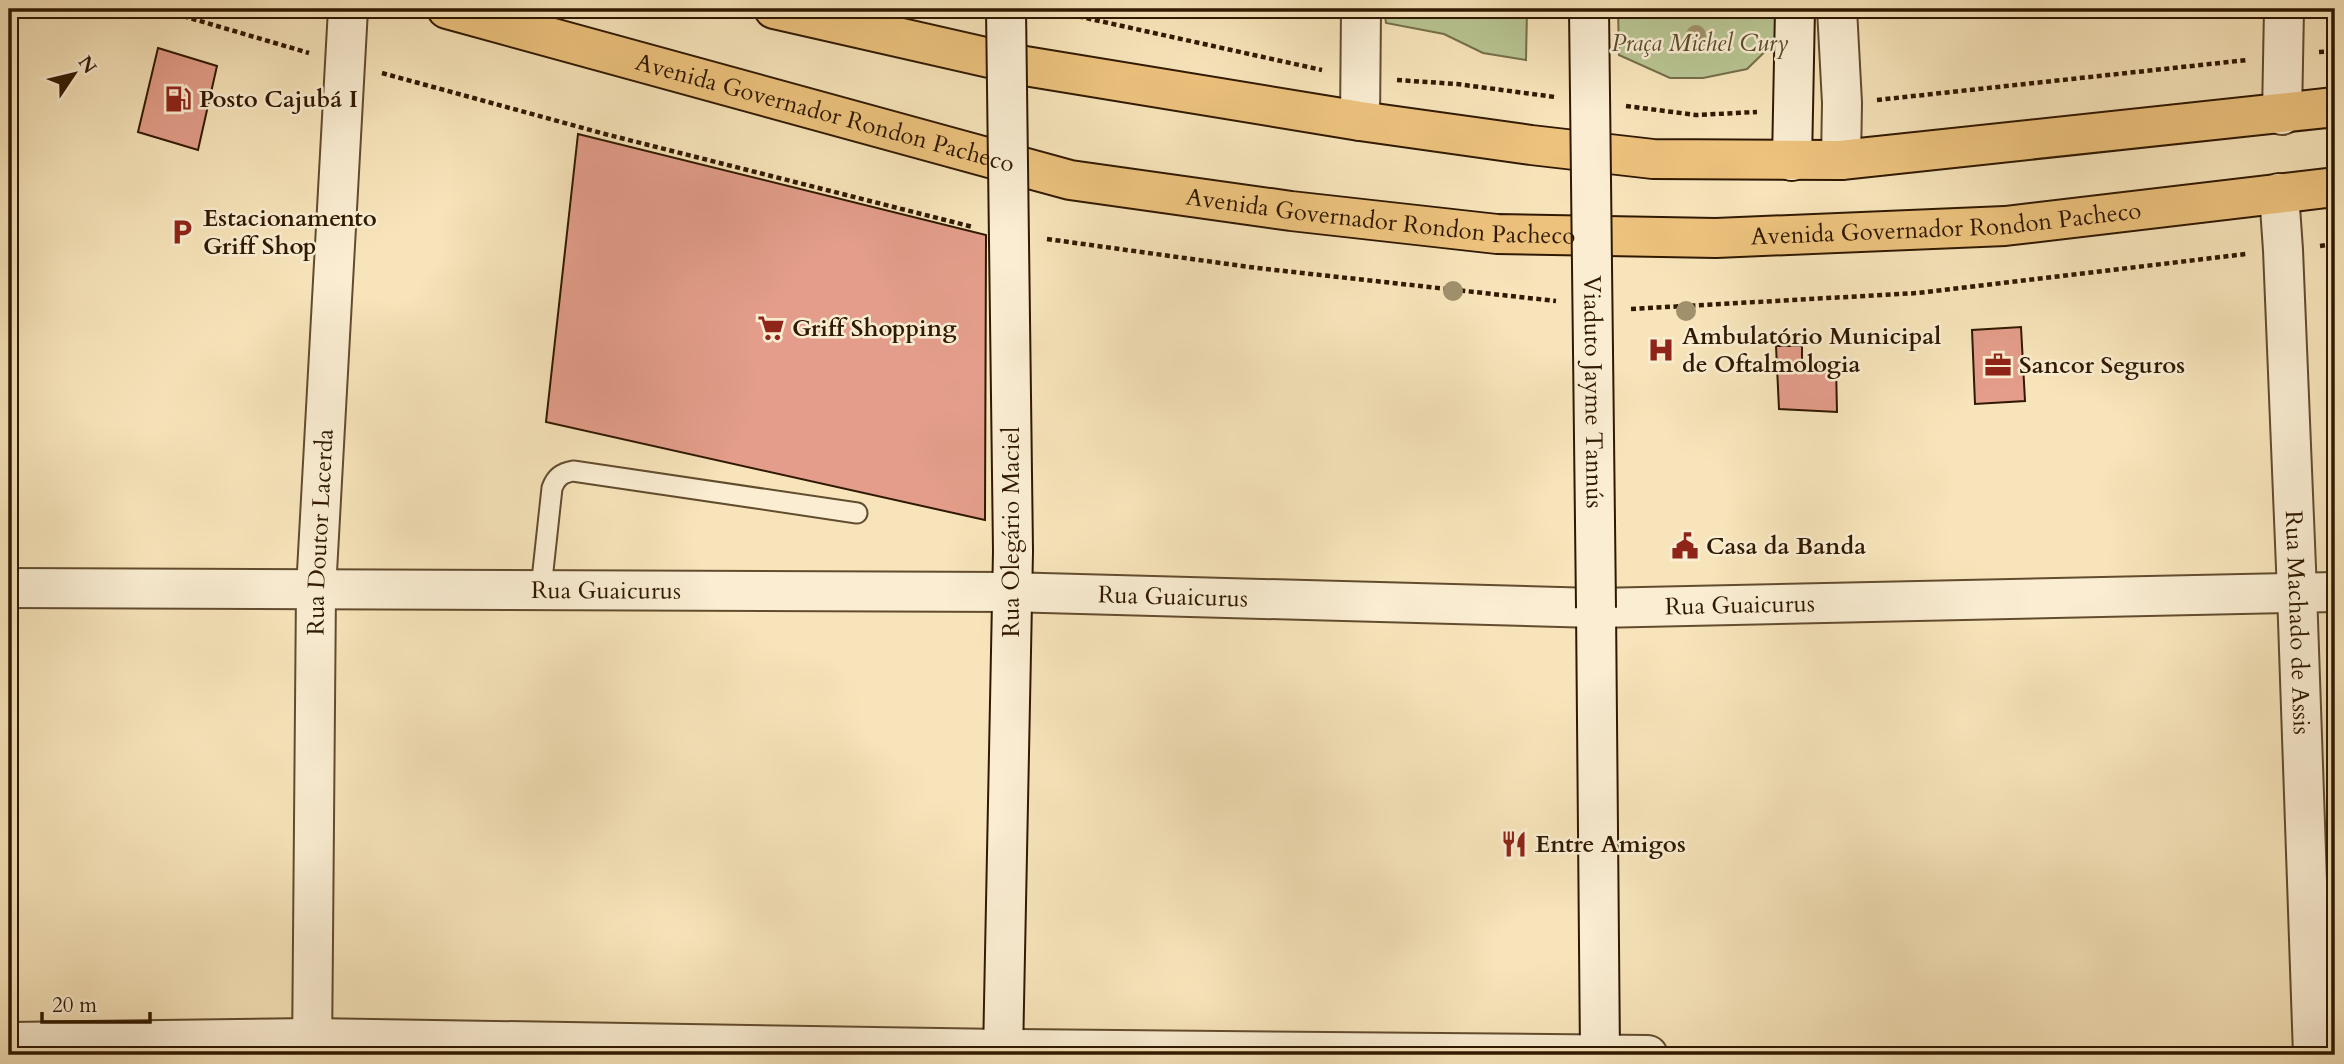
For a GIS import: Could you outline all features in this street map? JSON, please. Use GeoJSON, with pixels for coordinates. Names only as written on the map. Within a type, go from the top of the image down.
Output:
{"type":"FeatureCollection","features":[{"type":"Feature","properties":{"kind":"main road","name":"Avenida Governador Rondon Pacheco"},"geometry":{"type":"LineString","coordinates":[[447,9],[1070,180],[1291,211],[1497,234],[1716,238],[2005,226],[2335,187]]}},
{"type":"Feature","properties":{"kind":"main road"},"geometry":{"type":"LineString","coordinates":[[774,9],[1025,66],[1360,121],[1653,159],[1841,160],[2335,107]]}},
{"type":"Feature","properties":{"kind":"street","name":"Rua Doutor Lacerda"},"geometry":{"type":"LineString","coordinates":[[312,1046],[316,590],[348,9]]}},
{"type":"Feature","properties":{"kind":"street","name":"Rua Olegário Maciel"},"geometry":{"type":"LineString","coordinates":[[1003,1052],[1013,551],[1006,9]]}},
{"type":"Feature","properties":{"kind":"street"},"geometry":{"type":"LineString","coordinates":[[1360,121],[1361,9]]}},
{"type":"Feature","properties":{"kind":"street","name":"Viaduto Jayme Tannús"},"geometry":{"type":"LineString","coordinates":[[1589,9],[1600,1055]]}},
{"type":"Feature","properties":{"kind":"street"},"geometry":{"type":"LineString","coordinates":[[1792,161],[1795,9]]}},
{"type":"Feature","properties":{"kind":"street"},"geometry":{"type":"LineString","coordinates":[[1838,9],[1842,103],[1841,160]]}},
{"type":"Feature","properties":{"kind":"street"},"geometry":{"type":"LineString","coordinates":[[2282,114],[2284,9]]}},
{"type":"Feature","properties":{"kind":"street","name":"Rua Machado de Assis"},"geometry":{"type":"LineString","coordinates":[[2278,192],[2297,592],[2313,1055]]}},
{"type":"Feature","properties":{"kind":"street","name":"Rua Guaicurus"},"geometry":{"type":"LineString","coordinates":[[9,588],[1011,592],[1596,608],[2335,592]]}},
{"type":"Feature","properties":{"kind":"street"},"geometry":{"type":"LineString","coordinates":[[9,1042],[1003,1052],[1648,1055]]}},
{"type":"Feature","properties":{"kind":"lane"},"geometry":{"type":"LineString","coordinates":[[541,589],[552,488],[556,479],[564,473],[573,471],[857,513]]}},
{"type":"Feature","properties":{"kind":"path"},"geometry":{"type":"LineString","coordinates":[[1045,9],[1361,78],[1457,84],[1563,98]]}},
{"type":"Feature","properties":{"kind":"path"},"geometry":{"type":"LineString","coordinates":[[1842,103],[2335,51]]}},
{"type":"Feature","properties":{"kind":"path"},"geometry":{"type":"LineString","coordinates":[[1616,105],[1696,116],[1795,110]]}},
{"type":"Feature","properties":{"kind":"green space"},"geometry":{"type":"Polygon","coordinates":[[[1384,9],[1527,9],[1526,60],[1483,53],[1444,34],[1386,23],[1384,9]]]}},
{"type":"Feature","properties":{"kind":"green space","name":"Praça Michel Cury"},"geometry":{"type":"Polygon","coordinates":[[[1618,9],[1783,9],[1777,40],[1747,69],[1703,78],[1670,78],[1619,55],[1618,9]]]}},
{"type":"Feature","properties":{"kind":"building","name":"Posto Cajubá I"},"geometry":{"type":"Polygon","coordinates":[[[158,48],[217,66],[198,150],[138,132],[158,48]]]}},
{"type":"Feature","properties":{"kind":"building","name":"Griff Shopping"},"geometry":{"type":"Polygon","coordinates":[[[578,134],[986,235],[985,520],[546,422],[578,134]]]}},
{"type":"Feature","properties":{"kind":"building","name":"Sancor Seguros"},"geometry":{"type":"Polygon","coordinates":[[[2021,327],[2025,401],[1975,404],[1972,330],[2021,327]]]}},
{"type":"Feature","properties":{"kind":"building"},"geometry":{"type":"Polygon","coordinates":[[[1776,346],[1802,346],[1802,366],[1836,365],[1837,412],[1779,409],[1776,346]]]}},
{"type":"Feature","properties":{"kind":"place","name":"Posto Cajubá I"},"geometry":{"type":"Point","coordinates":[178,99]}},
{"type":"Feature","properties":{"kind":"place","name":"Estacionamento Griff Shop"},"geometry":{"type":"Point","coordinates":[182,232]}},
{"type":"Feature","properties":{"kind":"place","name":"Griff Shopping"},"geometry":{"type":"Point","coordinates":[771,328]}},
{"type":"Feature","properties":{"kind":"place","name":"Ambulatório Municipal de Oftalmologia"},"geometry":{"type":"Point","coordinates":[1661,350]}},
{"type":"Feature","properties":{"kind":"place","name":"Sancor Seguros"},"geometry":{"type":"Point","coordinates":[1998,365]}},
{"type":"Feature","properties":{"kind":"place","name":"Casa da Banda"},"geometry":{"type":"Point","coordinates":[1685,546]}},
{"type":"Feature","properties":{"kind":"place","name":"Entre Amigos"},"geometry":{"type":"Point","coordinates":[1514,844]}}]}
